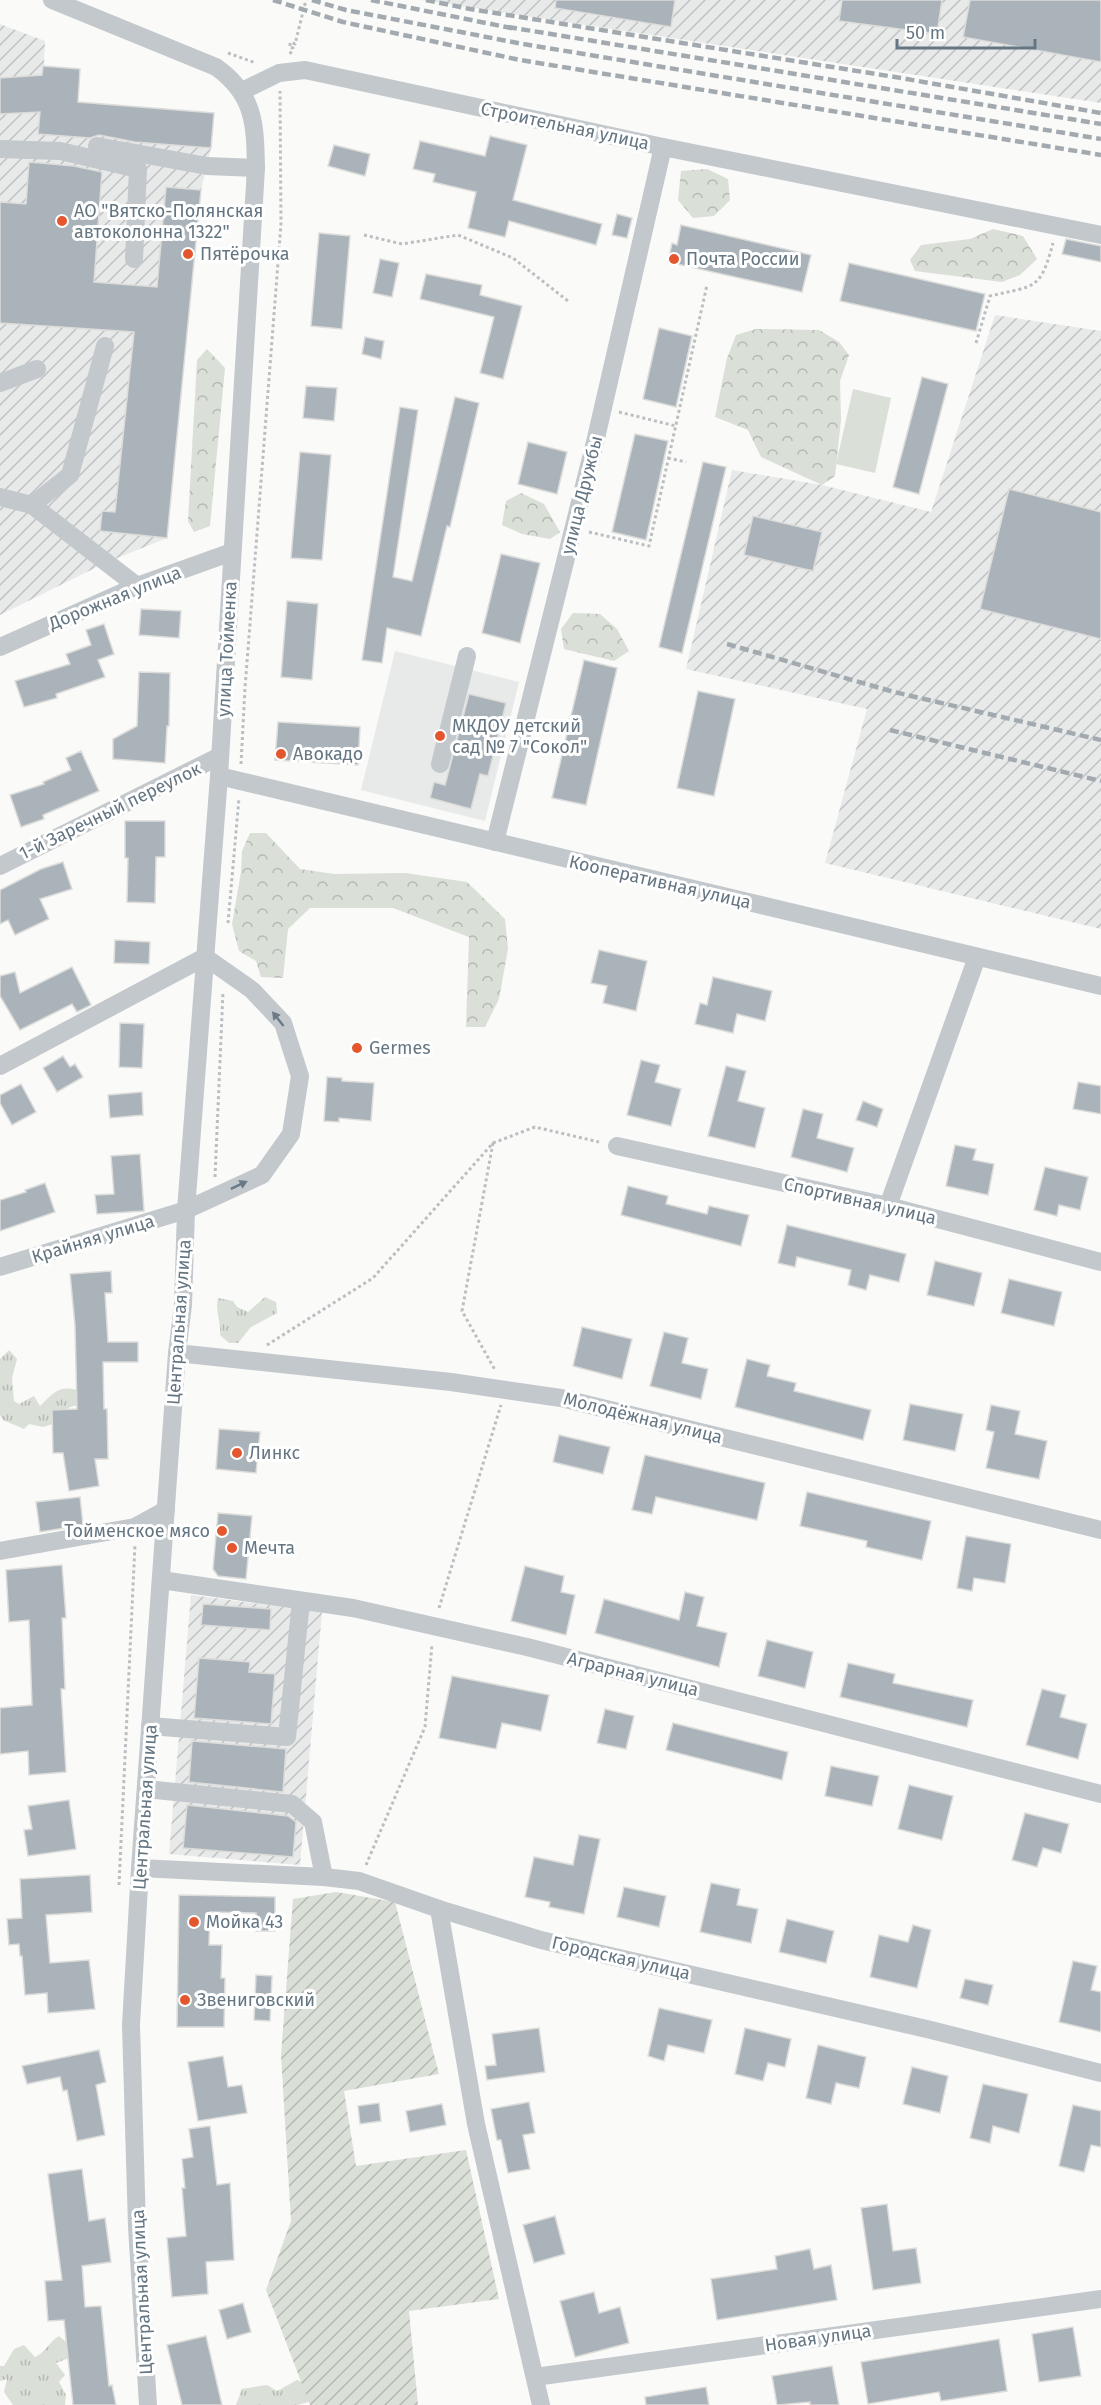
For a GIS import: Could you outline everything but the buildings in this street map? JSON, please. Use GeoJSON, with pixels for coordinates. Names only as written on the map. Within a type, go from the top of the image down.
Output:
{"type":"FeatureCollection","features":[{"type":"Feature","properties":{"kind":"street"},"geometry":{"type":"LineString","coordinates":[[52,0],[216,67],[242,91]]}},
{"type":"Feature","properties":{"kind":"street","name":"Строительная улица"},"geometry":{"type":"LineString","coordinates":[[242,91],[279,73],[305,70],[663,147],[1101,235]]}},
{"type":"Feature","properties":{"kind":"street","name":"улица Тойменка"},"geometry":{"type":"LineString","coordinates":[[186,1210],[219,776],[256,168],[253,116],[242,91]]}},
{"type":"Feature","properties":{"kind":"street"},"geometry":{"type":"LineString","coordinates":[[97,146],[207,166],[256,168]]}},
{"type":"Feature","properties":{"kind":"street","name":"улица Дружбы"},"geometry":{"type":"LineString","coordinates":[[495,842],[603,408],[663,147]]}},
{"type":"Feature","properties":{"kind":"street"},"geometry":{"type":"LineString","coordinates":[[0,149],[60,151],[138,169],[134,258]]}},
{"type":"Feature","properties":{"kind":"street"},"geometry":{"type":"LineString","coordinates":[[32,505],[70,475],[105,346]]}},
{"type":"Feature","properties":{"kind":"street"},"geometry":{"type":"LineString","coordinates":[[0,383],[38,369]]}},
{"type":"Feature","properties":{"kind":"street"},"geometry":{"type":"LineString","coordinates":[[0,497],[32,505],[137,586]]}},
{"type":"Feature","properties":{"kind":"street","name":"Дорожная улица"},"geometry":{"type":"LineString","coordinates":[[0,647],[137,586],[232,552]]}},
{"type":"Feature","properties":{"kind":"street"},"geometry":{"type":"LineString","coordinates":[[440,764],[467,656]]}},
{"type":"Feature","properties":{"kind":"street","name":"1-й Заречный переулок"},"geometry":{"type":"LineString","coordinates":[[0,866],[220,756]]}},
{"type":"Feature","properties":{"kind":"street","name":"Кооперативная улица"},"geometry":{"type":"LineString","coordinates":[[219,776],[1101,986]]}},
{"type":"Feature","properties":{"kind":"street"},"geometry":{"type":"LineString","coordinates":[[0,1065],[206,957]]}},
{"type":"Feature","properties":{"kind":"street","name":"Крайняя улица"},"geometry":{"type":"LineString","coordinates":[[0,1267],[186,1210],[261,1175],[291,1134],[300,1076],[283,1023],[252,990],[206,957]]}},
{"type":"Feature","properties":{"kind":"street"},"geometry":{"type":"LineString","coordinates":[[888,1206],[977,957]]}},
{"type":"Feature","properties":{"kind":"street","name":"Спортивная улица"},"geometry":{"type":"LineString","coordinates":[[617,1146],[888,1206],[1101,1262]]}},
{"type":"Feature","properties":{"kind":"street","name":"Центральная улица"},"geometry":{"type":"LineString","coordinates":[[148,2405],[137,2226],[131,2025],[150,1725],[177,1353],[183,1305],[186,1210]]}},
{"type":"Feature","properties":{"kind":"street","name":"Молодёжная улица"},"geometry":{"type":"LineString","coordinates":[[177,1353],[451,1382],[561,1398],[1101,1530]]}},
{"type":"Feature","properties":{"kind":"street"},"geometry":{"type":"LineString","coordinates":[[0,1551],[135,1527],[166,1510]]}},
{"type":"Feature","properties":{"kind":"street","name":"Аграрная улица"},"geometry":{"type":"LineString","coordinates":[[161,1580],[353,1608],[539,1650],[1101,1794]]}},
{"type":"Feature","properties":{"kind":"street"},"geometry":{"type":"LineString","coordinates":[[150,1725],[287,1737],[301,1601]]}},
{"type":"Feature","properties":{"kind":"street"},"geometry":{"type":"LineString","coordinates":[[146,1789],[292,1804],[313,1822],[324,1877]]}},
{"type":"Feature","properties":{"kind":"street","name":"Городская улица"},"geometry":{"type":"LineString","coordinates":[[140,1868],[324,1877],[359,1881],[439,1909],[541,1940],[931,2030],[1101,2073]]}},
{"type":"Feature","properties":{"kind":"street"},"geometry":{"type":"LineString","coordinates":[[439,1909],[476,2124],[541,2405]]}},
{"type":"Feature","properties":{"kind":"street","name":"Новая улица"},"geometry":{"type":"LineString","coordinates":[[535,2377],[1101,2299]]}},
{"type":"Feature","properties":{"kind":"path"},"geometry":{"type":"LineString","coordinates":[[293,48],[289,47],[291,42],[295,44],[306,0]]}},
{"type":"Feature","properties":{"kind":"path"},"geometry":{"type":"LineString","coordinates":[[227,934],[241,782],[245,688],[281,225],[279,73]]}},
{"type":"Feature","properties":{"kind":"path"},"geometry":{"type":"LineString","coordinates":[[976,343],[990,296],[1033,285],[1044,273],[1057,225]]}},
{"type":"Feature","properties":{"kind":"path"},"geometry":{"type":"LineString","coordinates":[[364,235],[402,244],[458,235],[513,258],[568,301]]}},
{"type":"Feature","properties":{"kind":"path"},"geometry":{"type":"LineString","coordinates":[[573,529],[649,546],[707,285]]}},
{"type":"Feature","properties":{"kind":"path"},"geometry":{"type":"LineString","coordinates":[[603,408],[676,426]]}},
{"type":"Feature","properties":{"kind":"path"},"geometry":{"type":"LineString","coordinates":[[669,458],[686,462]]}},
{"type":"Feature","properties":{"kind":"path"},"geometry":{"type":"LineString","coordinates":[[214,1197],[224,969]]}},
{"type":"Feature","properties":{"kind":"path"},"geometry":{"type":"LineString","coordinates":[[243,1360],[373,1278],[493,1143],[535,1127],[617,1146]]}},
{"type":"Feature","properties":{"kind":"path"},"geometry":{"type":"LineString","coordinates":[[359,1881],[425,1727],[433,1626],[506,1390],[462,1311],[493,1143]]}},
{"type":"Feature","properties":{"kind":"shaded area"},"geometry":{"type":"Polygon","coordinates":[[[421,0],[1101,0],[1101,103],[421,0]]]}},
{"type":"Feature","properties":{"kind":"shaded area"},"geometry":{"type":"Polygon","coordinates":[[[0,24],[45,41],[44,66],[80,69],[78,102],[214,113],[211,148],[201,190],[167,538],[105,563],[0,615],[0,24]]]}},
{"type":"Feature","properties":{"kind":"shaded area"},"geometry":{"type":"Polygon","coordinates":[[[995,315],[1101,331],[1101,929],[825,863],[867,709],[686,669],[732,470],[822,485],[931,512],[995,315]]]}},
{"type":"Feature","properties":{"kind":"shaded area","name":"МКДОУ детский сад № 7 \"Сокол\""},"geometry":{"type":"Polygon","coordinates":[[[395,651],[519,682],[485,821],[361,790],[395,651]]]}},
{"type":"Feature","properties":{"kind":"shaded area"},"geometry":{"type":"Polygon","coordinates":[[[191,1595],[322,1612],[300,1865],[169,1854],[191,1595]]]}},
{"type":"Feature","properties":{"kind":"green space"},"geometry":{"type":"Polygon","coordinates":[[[707,169],[728,179],[730,200],[714,216],[693,218],[678,200],[681,171],[707,169]]]}},
{"type":"Feature","properties":{"kind":"green space"},"geometry":{"type":"Polygon","coordinates":[[[993,229],[1023,236],[1037,259],[1020,275],[1002,282],[915,271],[910,260],[921,245],[970,239],[993,229]]]}},
{"type":"Feature","properties":{"kind":"green space"},"geometry":{"type":"Polygon","coordinates":[[[756,329],[819,330],[839,342],[849,355],[840,381],[841,420],[835,476],[822,485],[761,457],[748,430],[715,417],[727,358],[736,335],[756,329]]]}},
{"type":"Feature","properties":{"kind":"green space"},"geometry":{"type":"Polygon","coordinates":[[[207,349],[225,368],[210,526],[194,532],[188,521],[197,360],[207,349]]]}},
{"type":"Feature","properties":{"kind":"green space"},"geometry":{"type":"Polygon","coordinates":[[[853,389],[891,398],[875,473],[836,464],[853,389]]]}},
{"type":"Feature","properties":{"kind":"green space"},"geometry":{"type":"Polygon","coordinates":[[[521,493],[544,504],[560,532],[550,539],[522,534],[502,525],[506,501],[521,493]]]}},
{"type":"Feature","properties":{"kind":"green space"},"geometry":{"type":"Polygon","coordinates":[[[573,613],[600,614],[617,629],[629,651],[614,661],[564,649],[561,629],[573,613]]]}},
{"type":"Feature","properties":{"kind":"green space"},"geometry":{"type":"Polygon","coordinates":[[[250,833],[266,833],[300,869],[334,874],[405,873],[467,882],[505,919],[508,949],[499,999],[485,1027],[466,1027],[469,937],[393,908],[310,908],[288,929],[283,978],[261,977],[256,961],[239,951],[232,924],[241,872],[242,851],[250,833]]]}},
{"type":"Feature","properties":{"kind":"green space"},"geometry":{"type":"Polygon","coordinates":[[[265,1297],[276,1302],[277,1313],[251,1327],[238,1343],[229,1343],[220,1335],[218,1298],[233,1301],[237,1307],[248,1312],[265,1297]]]}},
{"type":"Feature","properties":{"kind":"green space"},"geometry":{"type":"Polygon","coordinates":[[[9,1350],[17,1359],[12,1378],[14,1401],[19,1404],[34,1396],[40,1406],[57,1391],[72,1389],[88,1393],[85,1405],[67,1409],[56,1423],[43,1427],[29,1424],[24,1429],[3,1420],[0,1415],[0,1359],[9,1350]]]}},
{"type":"Feature","properties":{"kind":"green space"},"geometry":{"type":"Polygon","coordinates":[[[336,1892],[395,1902],[439,2074],[344,2091],[356,2166],[466,2150],[499,2299],[409,2311],[418,2405],[310,2405],[266,2290],[291,2221],[281,2055],[293,1899],[336,1892]]]}},
{"type":"Feature","properties":{"kind":"green space"},"geometry":{"type":"Polygon","coordinates":[[[59,2336],[71,2346],[69,2358],[56,2363],[65,2375],[59,2382],[66,2395],[65,2405],[13,2405],[4,2392],[7,2379],[0,2381],[0,2366],[4,2366],[14,2349],[24,2345],[35,2357],[59,2336]]]}},
{"type":"Feature","properties":{"kind":"green space"},"geometry":{"type":"Polygon","coordinates":[[[297,2380],[313,2386],[309,2402],[297,2405],[236,2405],[242,2389],[267,2385],[277,2391],[297,2380]]]}},
{"type":"Feature","properties":{"kind":"railway"},"geometry":{"type":"LineString","coordinates":[[273,0],[343,22],[520,60],[1101,155]]}},
{"type":"Feature","properties":{"kind":"railway"},"geometry":{"type":"LineString","coordinates":[[312,0],[346,10],[523,44],[1101,139]]}},
{"type":"Feature","properties":{"kind":"railway"},"geometry":{"type":"LineString","coordinates":[[371,0],[516,29]]}},
{"type":"Feature","properties":{"kind":"railway"},"geometry":{"type":"LineString","coordinates":[[426,0],[1101,113]]}},
{"type":"Feature","properties":{"kind":"railway"},"geometry":{"type":"LineString","coordinates":[[508,27],[1101,124]]}},
{"type":"Feature","properties":{"kind":"railway"},"geometry":{"type":"LineString","coordinates":[[727,644],[894,692],[1101,740]]}},
{"type":"Feature","properties":{"kind":"railway"},"geometry":{"type":"LineString","coordinates":[[890,730],[1101,781]]}},
{"type":"Feature","properties":{"kind":"place","name":"АО \"Вятско-Полянская автоколонна 1322\""},"geometry":{"type":"Point","coordinates":[62,221]}},
{"type":"Feature","properties":{"kind":"place","name":"Пятёрочка"},"geometry":{"type":"Point","coordinates":[188,254]}},
{"type":"Feature","properties":{"kind":"place","name":"Почта России"},"geometry":{"type":"Point","coordinates":[674,259]}},
{"type":"Feature","properties":{"kind":"place","name":"МКДОУ детский сад № 7 \"Сокол\""},"geometry":{"type":"Point","coordinates":[440,736]}},
{"type":"Feature","properties":{"kind":"place","name":"Авокадо"},"geometry":{"type":"Point","coordinates":[281,754]}},
{"type":"Feature","properties":{"kind":"place","name":"Germes"},"geometry":{"type":"Point","coordinates":[357,1048]}},
{"type":"Feature","properties":{"kind":"place","name":"Линкс"},"geometry":{"type":"Point","coordinates":[237,1453]}},
{"type":"Feature","properties":{"kind":"place","name":"Тойменское мясо"},"geometry":{"type":"Point","coordinates":[222,1531]}},
{"type":"Feature","properties":{"kind":"place","name":"Мечта"},"geometry":{"type":"Point","coordinates":[232,1548]}},
{"type":"Feature","properties":{"kind":"place","name":"Мойка 43"},"geometry":{"type":"Point","coordinates":[194,1922]}},
{"type":"Feature","properties":{"kind":"place","name":"Звениговский"},"geometry":{"type":"Point","coordinates":[185,2000]}}]}
